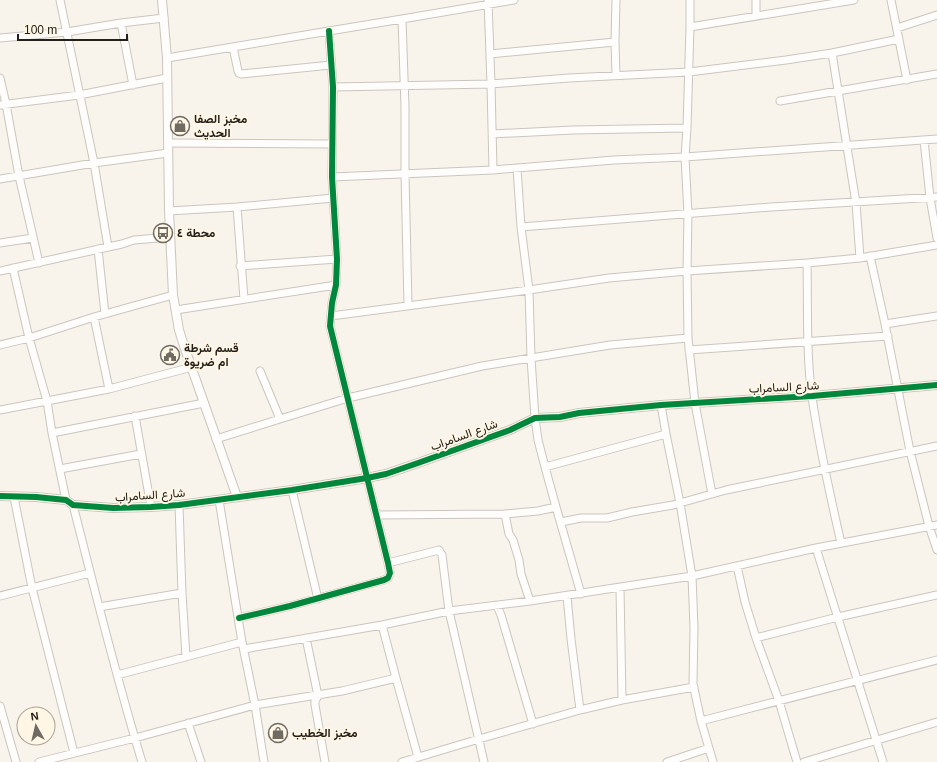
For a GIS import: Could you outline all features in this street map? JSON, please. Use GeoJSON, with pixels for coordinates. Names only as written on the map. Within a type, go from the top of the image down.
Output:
{"type":"FeatureCollection","features":[{"type":"Feature","properties":{"kind":"street"},"geometry":{"type":"LineString","coordinates":[[60,0],[94,163],[108,247]]}},
{"type":"Feature","properties":{"kind":"street"},"geometry":{"type":"LineString","coordinates":[[162,0],[167,58],[169,211],[173,295],[179,330],[236,497]]}},
{"type":"Feature","properties":{"kind":"street"},"geometry":{"type":"LineString","coordinates":[[167,58],[402,20],[488,2],[514,0]]}},
{"type":"Feature","properties":{"kind":"street"},"geometry":{"type":"LineString","coordinates":[[616,0],[616,75]]}},
{"type":"Feature","properties":{"kind":"street"},"geometry":{"type":"LineString","coordinates":[[690,0],[689,72],[685,157],[688,214],[686,271],[688,338],[695,403],[712,494]]}},
{"type":"Feature","properties":{"kind":"street"},"geometry":{"type":"LineString","coordinates":[[756,0],[756,16]]}},
{"type":"Feature","properties":{"kind":"street"},"geometry":{"type":"LineString","coordinates":[[690,27],[854,0]]}},
{"type":"Feature","properties":{"kind":"street"},"geometry":{"type":"LineString","coordinates":[[892,0],[896,28],[907,80]]}},
{"type":"Feature","properties":{"kind":"street"},"geometry":{"type":"LineString","coordinates":[[488,2],[492,170]]}},
{"type":"Feature","properties":{"kind":"street"},"geometry":{"type":"LineString","coordinates":[[896,28],[937,15]]}},
{"type":"Feature","properties":{"kind":"street"},"geometry":{"type":"LineString","coordinates":[[0,38],[67,32],[164,18]]}},
{"type":"Feature","properties":{"kind":"street"},"geometry":{"type":"LineString","coordinates":[[402,20],[405,86],[405,174],[408,305]]}},
{"type":"Feature","properties":{"kind":"street"},"geometry":{"type":"LineString","coordinates":[[121,23],[133,85]]}},
{"type":"Feature","properties":{"kind":"street"},"geometry":{"type":"LineString","coordinates":[[239,618],[318,599],[384,580],[388,578],[390,573],[330,326],[336,284],[337,259],[332,177],[333,87],[329,31]]}},
{"type":"Feature","properties":{"kind":"street"},"geometry":{"type":"LineString","coordinates":[[333,87],[491,84],[616,75],[689,72],[832,53],[899,39]]}},
{"type":"Feature","properties":{"kind":"street"},"geometry":{"type":"LineString","coordinates":[[490,54],[615,42]]}},
{"type":"Feature","properties":{"kind":"street"},"geometry":{"type":"LineString","coordinates":[[233,47],[238,71],[241,74],[331,65]]}},
{"type":"Feature","properties":{"kind":"street"},"geometry":{"type":"LineString","coordinates":[[832,53],[856,203],[860,258]]}},
{"type":"Feature","properties":{"kind":"street"},"geometry":{"type":"LineString","coordinates":[[780,101],[937,74]]}},
{"type":"Feature","properties":{"kind":"street"},"geometry":{"type":"LineString","coordinates":[[0,78],[3,105],[39,263]]}},
{"type":"Feature","properties":{"kind":"street"},"geometry":{"type":"LineString","coordinates":[[3,105],[79,95],[167,78]]}},
{"type":"Feature","properties":{"kind":"street"},"geometry":{"type":"LineString","coordinates":[[492,134],[687,128]]}},
{"type":"Feature","properties":{"kind":"street"},"geometry":{"type":"LineString","coordinates":[[332,177],[492,170],[614,160],[685,157],[937,139]]}},
{"type":"Feature","properties":{"kind":"street"},"geometry":{"type":"LineString","coordinates":[[924,140],[934,198],[937,238]]}},
{"type":"Feature","properties":{"kind":"street"},"geometry":{"type":"LineString","coordinates":[[169,144],[332,144]]}},
{"type":"Feature","properties":{"kind":"street"},"geometry":{"type":"LineString","coordinates":[[0,179],[94,163],[168,153]]}},
{"type":"Feature","properties":{"kind":"street"},"geometry":{"type":"LineString","coordinates":[[517,168],[521,227],[529,290],[531,358],[538,440],[581,594]]}},
{"type":"Feature","properties":{"kind":"street"},"geometry":{"type":"LineString","coordinates":[[169,211],[237,207],[333,198]]}},
{"type":"Feature","properties":{"kind":"street"},"geometry":{"type":"LineString","coordinates":[[521,227],[770,207],[934,198]]}},
{"type":"Feature","properties":{"kind":"street"},"geometry":{"type":"LineString","coordinates":[[237,207],[240,266],[244,299]]}},
{"type":"Feature","properties":{"kind":"street"},"geometry":{"type":"LineString","coordinates":[[0,271],[98,250],[134,240],[170,237]]}},
{"type":"Feature","properties":{"kind":"street"},"geometry":{"type":"LineString","coordinates":[[0,243],[33,238]]}},
{"type":"Feature","properties":{"kind":"street"},"geometry":{"type":"LineString","coordinates":[[331,316],[609,278],[860,258],[937,245]]}},
{"type":"Feature","properties":{"kind":"street"},"geometry":{"type":"LineString","coordinates":[[98,250],[105,314]]}},
{"type":"Feature","properties":{"kind":"street"},"geometry":{"type":"LineString","coordinates":[[870,256],[888,336],[910,452],[929,526],[937,550]]}},
{"type":"Feature","properties":{"kind":"street"},"geometry":{"type":"LineString","coordinates":[[240,266],[337,259]]}},
{"type":"Feature","properties":{"kind":"street"},"geometry":{"type":"LineString","coordinates":[[807,263],[808,342],[812,396],[824,470],[841,543]]}},
{"type":"Feature","properties":{"kind":"street"},"geometry":{"type":"LineString","coordinates":[[14,268],[28,338],[47,401],[60,469],[142,762]]}},
{"type":"Feature","properties":{"kind":"street"},"geometry":{"type":"LineString","coordinates":[[176,310],[336,284]]}},
{"type":"Feature","properties":{"kind":"street"},"geometry":{"type":"LineString","coordinates":[[0,346],[94,317],[173,295]]}},
{"type":"Feature","properties":{"kind":"street"},"geometry":{"type":"LineString","coordinates":[[885,324],[937,316]]}},
{"type":"Feature","properties":{"kind":"street"},"geometry":{"type":"LineString","coordinates":[[94,317],[109,389]]}},
{"type":"Feature","properties":{"kind":"street"},"geometry":{"type":"LineString","coordinates":[[689,350],[888,336]]}},
{"type":"Feature","properties":{"kind":"street"},"geometry":{"type":"LineString","coordinates":[[216,439],[348,398],[482,366],[610,345],[688,338]]}},
{"type":"Feature","properties":{"kind":"street"},"geometry":{"type":"LineString","coordinates":[[0,410],[109,389],[192,367]]}},
{"type":"Feature","properties":{"kind":"street"},"geometry":{"type":"LineString","coordinates":[[260,371],[280,419]]}},
{"type":"Feature","properties":{"kind":"street","name":"شارع السامراب"},"geometry":{"type":"LineString","coordinates":[[0,496],[36,497],[113,508],[179,505],[292,490],[386,474],[503,433],[535,418],[560,417],[578,413],[661,404],[812,396],[937,385]]}},
{"type":"Feature","properties":{"kind":"street"},"geometry":{"type":"LineString","coordinates":[[52,433],[204,403]]}},
{"type":"Feature","properties":{"kind":"street"},"geometry":{"type":"LineString","coordinates":[[661,404],[692,576],[694,687],[701,721],[713,762]]}},
{"type":"Feature","properties":{"kind":"street"},"geometry":{"type":"LineString","coordinates":[[135,416],[151,507]]}},
{"type":"Feature","properties":{"kind":"street"},"geometry":{"type":"LineString","coordinates":[[545,467],[666,434]]}},
{"type":"Feature","properties":{"kind":"street"},"geometry":{"type":"LineString","coordinates":[[561,522],[581,518],[607,518],[937,446]]}},
{"type":"Feature","properties":{"kind":"street"},"geometry":{"type":"LineString","coordinates":[[60,469],[142,454]]}},
{"type":"Feature","properties":{"kind":"street"},"geometry":{"type":"LineString","coordinates":[[292,490],[318,599]]}},
{"type":"Feature","properties":{"kind":"street"},"geometry":{"type":"LineString","coordinates":[[14,497],[32,588],[74,753]]}},
{"type":"Feature","properties":{"kind":"street"},"geometry":{"type":"LineString","coordinates":[[219,500],[264,762]]}},
{"type":"Feature","properties":{"kind":"street"},"geometry":{"type":"LineString","coordinates":[[179,505],[186,657]]}},
{"type":"Feature","properties":{"kind":"street"},"geometry":{"type":"LineString","coordinates":[[377,515],[505,514],[538,511],[556,507]]}},
{"type":"Feature","properties":{"kind":"street"},"geometry":{"type":"LineString","coordinates":[[505,514],[508,534],[514,540],[520,560],[521,574],[530,601]]}},
{"type":"Feature","properties":{"kind":"street"},"geometry":{"type":"LineString","coordinates":[[117,675],[186,657],[243,645],[306,638],[382,626],[449,612],[581,594],[692,576],[816,548],[937,524]]}},
{"type":"Feature","properties":{"kind":"street"},"geometry":{"type":"LineString","coordinates":[[816,548],[876,741],[884,762]]}},
{"type":"Feature","properties":{"kind":"street"},"geometry":{"type":"LineString","coordinates":[[388,563],[439,550],[442,556],[449,612],[484,762]]}},
{"type":"Feature","properties":{"kind":"street"},"geometry":{"type":"LineString","coordinates":[[737,566],[745,602],[756,638],[779,702],[797,762]]}},
{"type":"Feature","properties":{"kind":"street"},"geometry":{"type":"LineString","coordinates":[[0,596],[90,573]]}},
{"type":"Feature","properties":{"kind":"street"},"geometry":{"type":"LineString","coordinates":[[620,588],[622,700]]}},
{"type":"Feature","properties":{"kind":"street"},"geometry":{"type":"LineString","coordinates":[[99,607],[182,593]]}},
{"type":"Feature","properties":{"kind":"street"},"geometry":{"type":"LineString","coordinates":[[756,638],[838,617],[937,595]]}},
{"type":"Feature","properties":{"kind":"street"},"geometry":{"type":"LineString","coordinates":[[567,596],[580,710]]}},
{"type":"Feature","properties":{"kind":"street"},"geometry":{"type":"LineString","coordinates":[[497,606],[533,724]]}},
{"type":"Feature","properties":{"kind":"street"},"geometry":{"type":"LineString","coordinates":[[382,626],[418,757]]}},
{"type":"Feature","properties":{"kind":"street"},"geometry":{"type":"LineString","coordinates":[[306,638],[318,696],[315,701],[315,705],[325,762]]}},
{"type":"Feature","properties":{"kind":"street"},"geometry":{"type":"LineString","coordinates":[[701,721],[937,660]]}},
{"type":"Feature","properties":{"kind":"street"},"geometry":{"type":"LineString","coordinates":[[39,762],[135,738],[255,705],[318,696],[396,678]]}},
{"type":"Feature","properties":{"kind":"street"},"geometry":{"type":"LineString","coordinates":[[402,762],[580,710],[622,700],[694,687]]}},
{"type":"Feature","properties":{"kind":"street"},"geometry":{"type":"LineString","coordinates":[[0,706],[16,762]]}},
{"type":"Feature","properties":{"kind":"street"},"geometry":{"type":"LineString","coordinates":[[804,762],[937,722]]}},
{"type":"Feature","properties":{"kind":"street"},"geometry":{"type":"LineString","coordinates":[[188,723],[201,762]]}},
{"type":"Feature","properties":{"kind":"street"},"geometry":{"type":"LineString","coordinates":[[667,762],[709,748]]}},
{"type":"Feature","properties":{"kind":"cycle path"},"geometry":{"type":"LineString","coordinates":[[239,618],[290,606],[384,580],[388,578],[390,573],[330,326],[332,303],[336,285],[337,259],[332,177],[333,87],[329,31]]}},
{"type":"Feature","properties":{"kind":"cycle path"},"geometry":{"type":"LineString","coordinates":[[0,496],[66,500],[73,505],[113,508],[179,505],[292,490],[386,474],[510,430],[535,418],[560,417],[579,413],[661,405],[812,396],[937,385]]}},
{"type":"Feature","properties":{"kind":"place","name":"مخبز الصفا الحديث"},"geometry":{"type":"Point","coordinates":[180,126]}},
{"type":"Feature","properties":{"kind":"place","name":"محطة ٤"},"geometry":{"type":"Point","coordinates":[163,233]}},
{"type":"Feature","properties":{"kind":"place","name":"قسم شرطة ام ضريوة"},"geometry":{"type":"Point","coordinates":[170,355]}},
{"type":"Feature","properties":{"kind":"place","name":"مخبز الخطيب"},"geometry":{"type":"Point","coordinates":[278,733]}}]}
